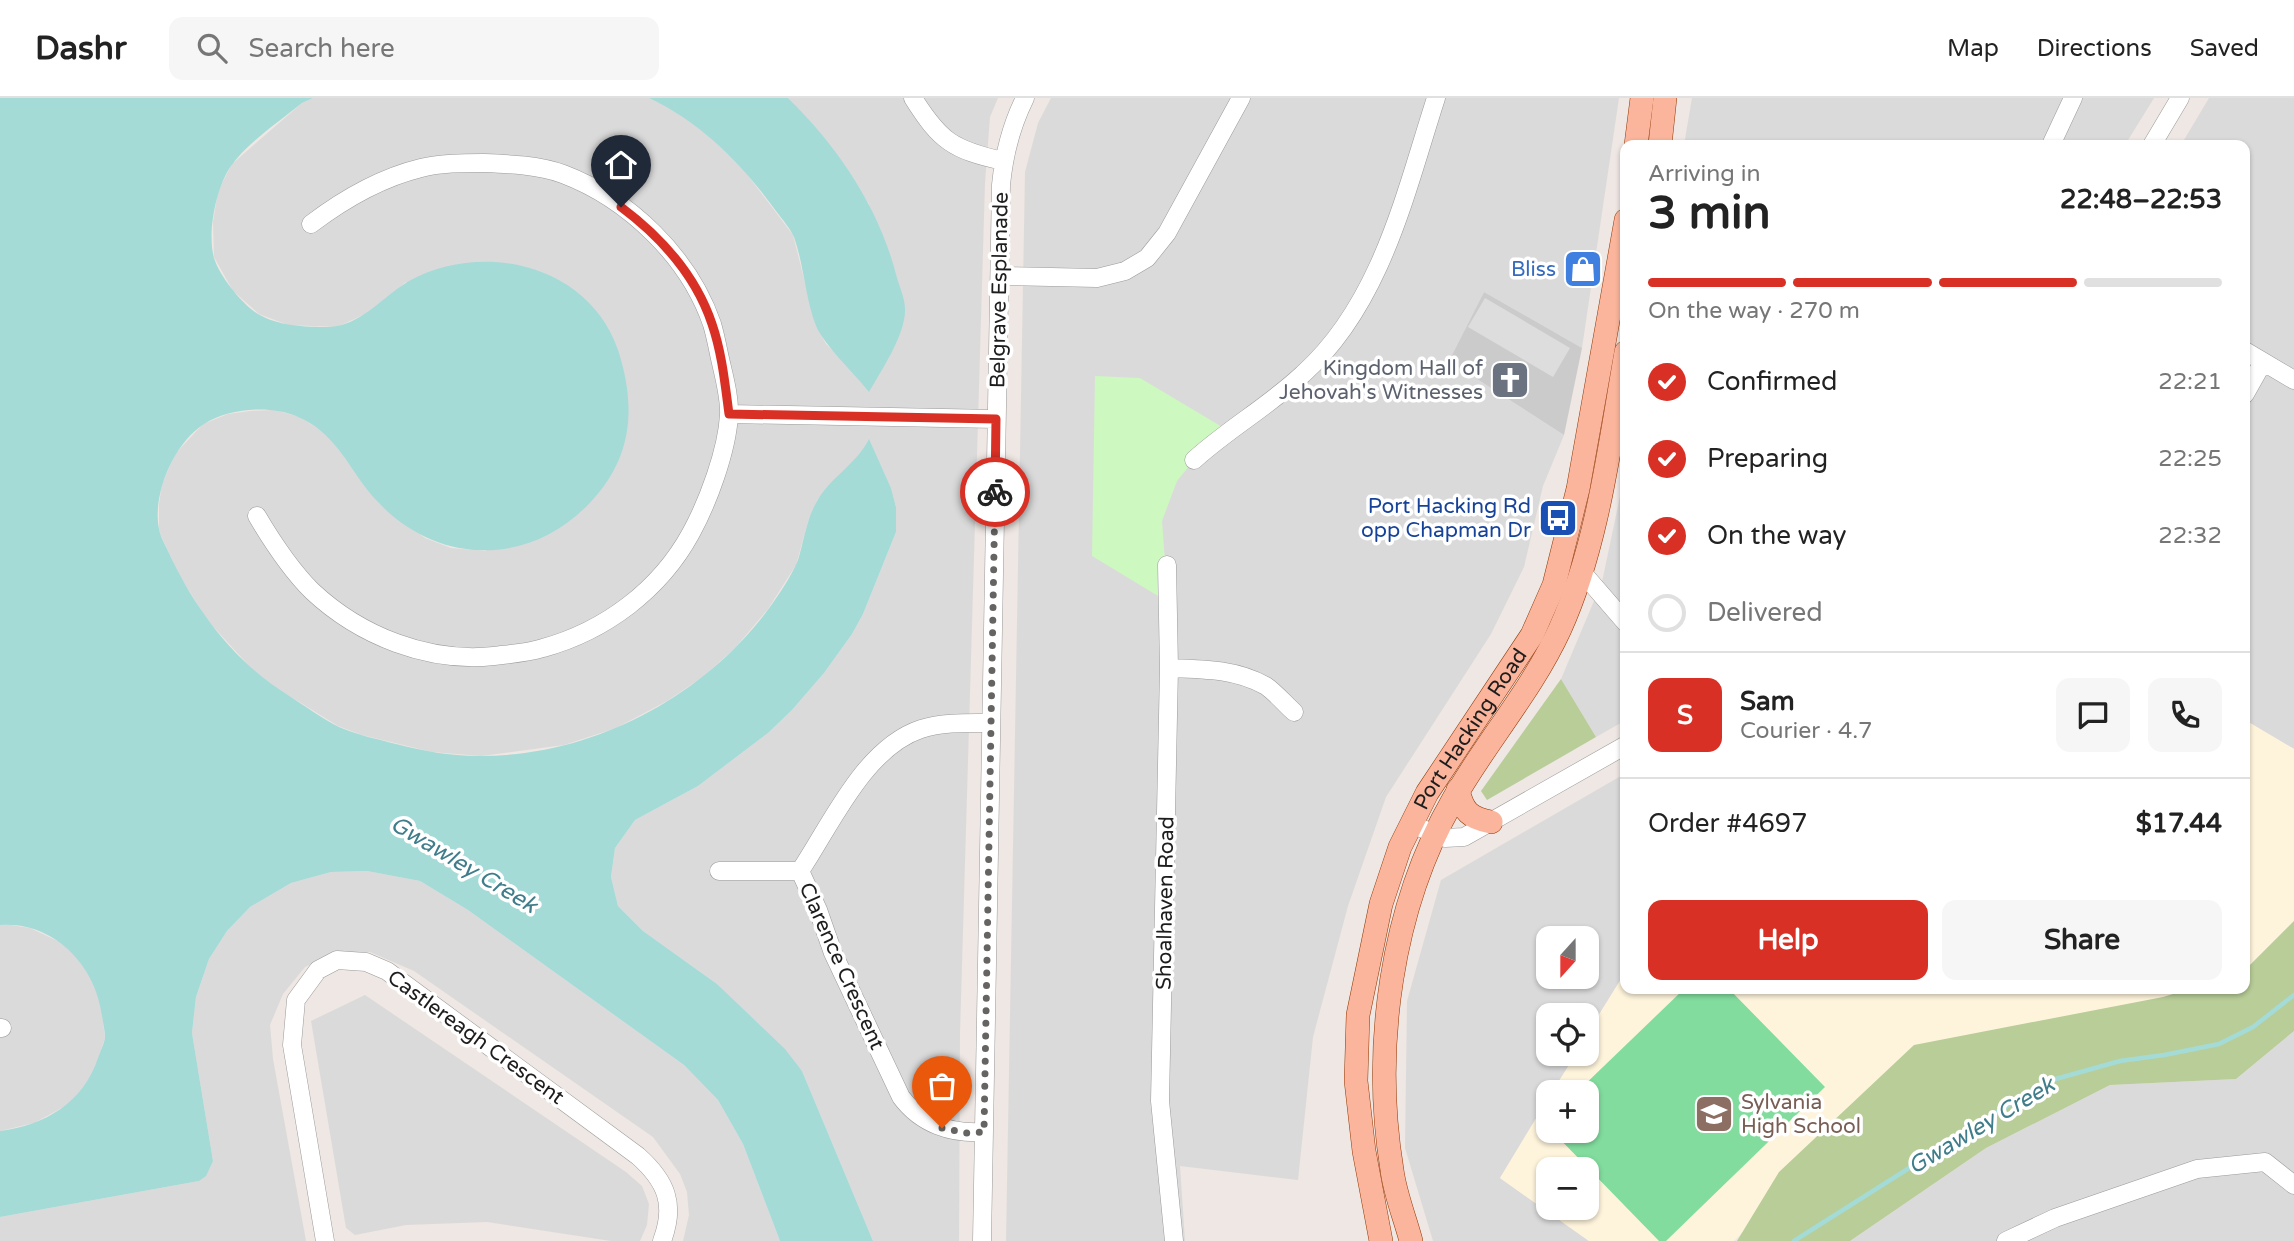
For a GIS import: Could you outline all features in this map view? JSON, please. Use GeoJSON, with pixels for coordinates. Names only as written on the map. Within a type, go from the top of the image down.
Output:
{"type":"FeatureCollection","features":[{"type":"Feature","properties":{"kind":"main road"},"geometry":{"type":"LineString","coordinates":[[1637,140],[1642,98]]}},
{"type":"Feature","properties":{"kind":"main road"},"geometry":{"type":"LineString","coordinates":[[1661,140],[1665,98]]}},
{"type":"Feature","properties":{"kind":"main road","name":"Port Hacking Road"},"geometry":{"type":"LineString","coordinates":[[1381,1241],[1364,1151],[1356,1081],[1358,1015],[1381,904],[1398,852],[1411,824],[1436,778],[1532,635],[1554,585],[1578,489],[1620,254]]}},
{"type":"Feature","properties":{"kind":"main road","name":"Port Hacking Road"},"geometry":{"type":"LineString","coordinates":[[1412,1241],[1392,1172],[1384,1108],[1387,1018],[1396,956],[1416,885],[1435,835],[1458,790],[1544,659],[1573,597],[1608,457],[1620,387]]}},
{"type":"Feature","properties":{"kind":"main road"},"geometry":{"type":"LineString","coordinates":[[1458,790],[1461,804],[1467,813],[1473,818],[1491,822]]}},
{"type":"Feature","properties":{"kind":"street"},"geometry":{"type":"LineString","coordinates":[[914,98],[929,124],[940,136],[969,151],[1003,161]]}},
{"type":"Feature","properties":{"kind":"street","name":"Belgrave Esplanade"},"geometry":{"type":"LineString","coordinates":[[982,1241],[1003,161],[1009,136],[1024,98]]}},
{"type":"Feature","properties":{"kind":"street"},"geometry":{"type":"LineString","coordinates":[[1000,276],[1097,278],[1125,271],[1147,258],[1167,233],[1241,98]]}},
{"type":"Feature","properties":{"kind":"street"},"geometry":{"type":"LineString","coordinates":[[1194,460],[1304,373],[1346,325],[1372,281],[1392,233],[1436,98]]}},
{"type":"Feature","properties":{"kind":"street"},"geometry":{"type":"LineString","coordinates":[[2053,140],[2073,98]]}},
{"type":"Feature","properties":{"kind":"street"},"geometry":{"type":"LineString","coordinates":[[2155,140],[2180,98]]}},
{"type":"Feature","properties":{"kind":"street"},"geometry":{"type":"LineString","coordinates":[[257,516],[277,550],[312,590],[365,629],[395,643],[433,654],[473,658],[541,649],[571,639],[610,619],[650,589],[682,548],[707,503],[725,439],[729,414],[723,370],[712,324],[696,288],[648,227],[589,187],[561,174],[515,164],[467,163],[422,168],[348,197],[311,224]]}},
{"type":"Feature","properties":{"kind":"street"},"geometry":{"type":"LineString","coordinates":[[2250,354],[2294,380]]}},
{"type":"Feature","properties":{"kind":"street"},"geometry":{"type":"LineString","coordinates":[[2250,385],[2263,362]]}},
{"type":"Feature","properties":{"kind":"street"},"geometry":{"type":"LineString","coordinates":[[729,414],[996,419]]}},
{"type":"Feature","properties":{"kind":"street","name":"Shoalhaven Road"},"geometry":{"type":"LineString","coordinates":[[1167,565],[1170,668],[1160,1101],[1174,1241]]}},
{"type":"Feature","properties":{"kind":"street"},"geometry":{"type":"LineString","coordinates":[[1581,571],[1620,616]]}},
{"type":"Feature","properties":{"kind":"street"},"geometry":{"type":"LineString","coordinates":[[1170,668],[1216,669],[1243,676],[1268,687],[1294,712]]}},
{"type":"Feature","properties":{"kind":"street","name":"Clarence Crescent"},"geometry":{"type":"LineString","coordinates":[[984,1132],[967,1133],[942,1128],[911,1110],[901,1097],[833,953],[818,910],[800,871],[844,802],[883,751],[908,734],[922,729],[960,723],[991,723]]}},
{"type":"Feature","properties":{"kind":"street"},"geometry":{"type":"LineString","coordinates":[[1411,824],[1435,835],[1459,838],[1620,748]]}},
{"type":"Feature","properties":{"kind":"street"},"geometry":{"type":"LineString","coordinates":[[719,871],[800,871]]}},
{"type":"Feature","properties":{"kind":"street","name":"Castlereagh Crescent"},"geometry":{"type":"LineString","coordinates":[[325,1241],[292,1045],[296,1000],[318,970],[337,960],[366,962],[387,971],[638,1156],[655,1171],[664,1186],[668,1219],[662,1241]]}},
{"type":"Feature","properties":{"kind":"street"},"geometry":{"type":"LineString","coordinates":[[2006,1241],[2055,1218],[2197,1169],[2265,1162],[2294,1185]]}},
{"type":"Feature","properties":{"kind":"shaded area"},"geometry":{"type":"Polygon","coordinates":[[[313,98],[649,98],[671,108],[702,129],[740,165],[793,235],[816,326],[826,344],[847,364],[869,204],[827,142],[788,98],[998,98],[990,117],[985,183],[960,1033],[959,1241],[873,1241],[802,1071],[717,984],[643,931],[618,906],[611,877],[615,848],[635,820],[698,786],[768,733],[824,673],[852,634],[863,614],[896,532],[896,507],[891,488],[869,440],[861,455],[818,499],[808,522],[796,565],[768,609],[735,648],[703,677],[667,701],[616,728],[564,745],[481,756],[432,752],[362,735],[338,726],[253,670],[207,620],[178,573],[159,531],[162,484],[175,454],[203,424],[228,414],[250,411],[275,410],[300,417],[328,435],[379,503],[425,538],[451,548],[486,551],[406,282],[374,310],[337,327],[288,325],[259,314],[233,291],[214,257],[213,222],[218,191],[232,164],[302,103],[313,98]]]}},
{"type":"Feature","properties":{"kind":"shaded area"},"geometry":{"type":"Polygon","coordinates":[[[1051,98],[1619,98],[1582,348],[1484,292],[1449,361],[1564,435],[1543,486],[1524,567],[1491,634],[1386,797],[1348,906],[1313,1037],[1298,1180],[1180,1166],[1185,1241],[1006,1241],[1025,172],[1038,123],[1051,98]]]}},
{"type":"Feature","properties":{"kind":"shaded area"},"geometry":{"type":"Polygon","coordinates":[[[1692,98],[2154,98],[2128,140],[1685,140],[1692,98]]]}},
{"type":"Feature","properties":{"kind":"shaded area"},"geometry":{"type":"Polygon","coordinates":[[[2209,98],[2294,98],[2294,749],[2250,723],[2250,140],[2184,140],[2209,98]]]}},
{"type":"Feature","properties":{"kind":"shaded area","name":"Kingdom Hall of Jehovah's Witnesses"},"geometry":{"type":"Polygon","coordinates":[[[1484,292],[1582,348],[1564,435],[1449,361],[1484,292]]]}},
{"type":"Feature","properties":{"kind":"shaded area"},"geometry":{"type":"Polygon","coordinates":[[[1485,298],[1570,348],[1553,377],[1468,327],[1485,298]]]}},
{"type":"Feature","properties":{"kind":"shaded area"},"geometry":{"type":"Polygon","coordinates":[[[1620,496],[1620,723],[1596,737],[1561,679],[1602,582],[1620,496]]]}},
{"type":"Feature","properties":{"kind":"shaded area"},"geometry":{"type":"Polygon","coordinates":[[[2250,723],[2294,749],[2294,921],[2250,965],[2250,723]]]}},
{"type":"Feature","properties":{"kind":"shaded area"},"geometry":{"type":"Polygon","coordinates":[[[1620,776],[1620,981],[1599,1015],[1599,1003],[1536,1003],[1536,1066],[1568,1066],[1560,1080],[1536,1080],[1536,1118],[1500,1178],[1536,1203],[1536,1220],[1559,1220],[1589,1241],[1433,1241],[1405,1148],[1407,1001],[1441,880],[1620,776]]]}},
{"type":"Feature","properties":{"kind":"shaded area"},"geometry":{"type":"Polygon","coordinates":[[[367,871],[420,881],[468,910],[684,1065],[718,1100],[743,1144],[780,1241],[683,1241],[689,1215],[687,1192],[680,1174],[653,1137],[414,971],[370,952],[333,954],[305,967],[283,994],[270,1025],[273,1059],[306,1241],[0,1241],[0,1217],[199,1181],[213,1161],[192,1033],[196,997],[209,959],[227,931],[250,907],[291,883],[331,872],[367,871]]]}},
{"type":"Feature","properties":{"kind":"shaded area"},"geometry":{"type":"Polygon","coordinates":[[[0,925],[30,928],[62,943],[85,966],[100,998],[105,1038],[93,1074],[71,1103],[34,1123],[0,1131],[0,925]]]}},
{"type":"Feature","properties":{"kind":"shaded area","name":"Sylvania High School"},"geometry":{"type":"Polygon","coordinates":[[[1620,981],[1620,994],[2173,994],[2163,997],[1744,1231],[1734,1241],[1589,1241],[1559,1220],[1599,1220],[1599,1157],[1536,1157],[1536,1203],[1500,1178],[1536,1118],[1536,1143],[1599,1143],[1599,1080],[1560,1080],[1568,1066],[1599,1066],[1599,1015],[1620,981]]]}},
{"type":"Feature","properties":{"kind":"shaded area"},"geometry":{"type":"Polygon","coordinates":[[[365,995],[626,1172],[642,1186],[649,1204],[647,1225],[640,1241],[611,1241],[487,1222],[406,1225],[355,1235],[346,1228],[311,1021],[365,995]]]}},
{"type":"Feature","properties":{"kind":"shaded area"},"geometry":{"type":"Polygon","coordinates":[[[2294,1031],[2294,1241],[1850,1241],[1986,1148],[2110,1085],[2236,1079],[2294,1031]]]}},
{"type":"Feature","properties":{"kind":"green space"},"geometry":{"type":"Polygon","coordinates":[[[1095,376],[1140,378],[1229,431],[1194,460],[1177,481],[1162,521],[1168,602],[1092,556],[1095,376]]]}},
{"type":"Feature","properties":{"kind":"green space"},"geometry":{"type":"Polygon","coordinates":[[[1561,679],[1596,737],[1487,800],[1481,791],[1561,679]]]}},
{"type":"Feature","properties":{"kind":"green space"},"geometry":{"type":"Polygon","coordinates":[[[2294,921],[2294,1031],[2236,1079],[2110,1085],[1986,1148],[1850,1241],[1737,1241],[1779,1172],[1914,1045],[2173,994],[2250,994],[2250,965],[2294,921]]]}},
{"type":"Feature","properties":{"kind":"green space"},"geometry":{"type":"Polygon","coordinates":[[[1679,994],[1734,994],[1825,1087],[1666,1241],[1659,1241],[1599,1179],[1599,1157],[1577,1157],[1564,1143],[1599,1143],[1599,1080],[1589,1080],[1679,994]]]}},
{"type":"Feature","properties":{"kind":"water"},"geometry":{"type":"Polygon","coordinates":[[[0,98],[313,98],[302,103],[274,125],[238,157],[221,186],[214,210],[212,248],[221,273],[245,304],[274,321],[310,327],[340,325],[371,310],[409,281],[438,269],[469,263],[500,262],[530,268],[559,280],[584,298],[604,321],[618,350],[629,407],[628,426],[618,462],[596,496],[572,519],[546,536],[517,546],[488,550],[458,548],[429,539],[402,523],[377,501],[333,443],[311,424],[296,416],[262,409],[225,414],[204,424],[183,443],[162,485],[158,515],[161,537],[178,572],[203,613],[250,667],[313,712],[346,730],[426,751],[478,756],[520,754],[561,746],[601,734],[639,717],[676,696],[710,671],[740,643],[767,611],[798,560],[810,517],[821,494],[864,448],[869,439],[891,488],[896,507],[896,532],[863,614],[852,634],[824,673],[768,733],[698,786],[635,820],[615,848],[611,877],[618,906],[643,931],[717,984],[785,1049],[802,1071],[873,1241],[780,1241],[743,1144],[718,1100],[684,1065],[468,910],[420,881],[367,871],[331,872],[291,883],[250,907],[227,931],[209,959],[196,997],[192,1033],[213,1161],[206,1176],[199,1181],[0,1217],[0,1131],[47,1117],[72,1099],[83,1088],[91,1074],[105,1038],[98,998],[91,980],[69,950],[38,930],[0,925],[0,98]]]}},
{"type":"Feature","properties":{"kind":"water"},"geometry":{"type":"Polygon","coordinates":[[[649,98],[788,98],[807,117],[840,159],[880,228],[905,305],[897,341],[869,392],[816,326],[794,237],[786,224],[749,177],[720,146],[704,132],[649,98]]]}},
{"type":"Feature","properties":{"kind":"waterway","name":"Gwawley Creek"},"geometry":{"type":"LineString","coordinates":[[1794,1241],[2045,1082],[2120,1061],[2219,1044],[2253,1027],[2294,995]]}},
{"type":"Feature","properties":{"kind":"way so far"},"geometry":{"type":"LineString","coordinates":[[942,1128],[967,1133],[984,1132],[995,492]]}},
{"type":"Feature","properties":{"kind":"place","name":"Bliss"},"geometry":{"type":"Point","coordinates":[1583,269]}},
{"type":"Feature","properties":{"kind":"place","name":"Kingdom Hall of Jehovah's Witnesses"},"geometry":{"type":"Point","coordinates":[1510,380]}},
{"type":"Feature","properties":{"kind":"place","name":"Port Hacking Rd opp Chapman Dr"},"geometry":{"type":"Point","coordinates":[1558,518]}},
{"type":"Feature","properties":{"kind":"place","name":"Sylvania High School"},"geometry":{"type":"Point","coordinates":[1714,1114]}},
{"type":"Feature","properties":{"kind":"route"},"geometry":{"type":"LineString","coordinates":[[621,207],[648,227],[670,250],[696,288],[712,324],[723,370],[729,414],[996,419],[995,492]]}}]}
